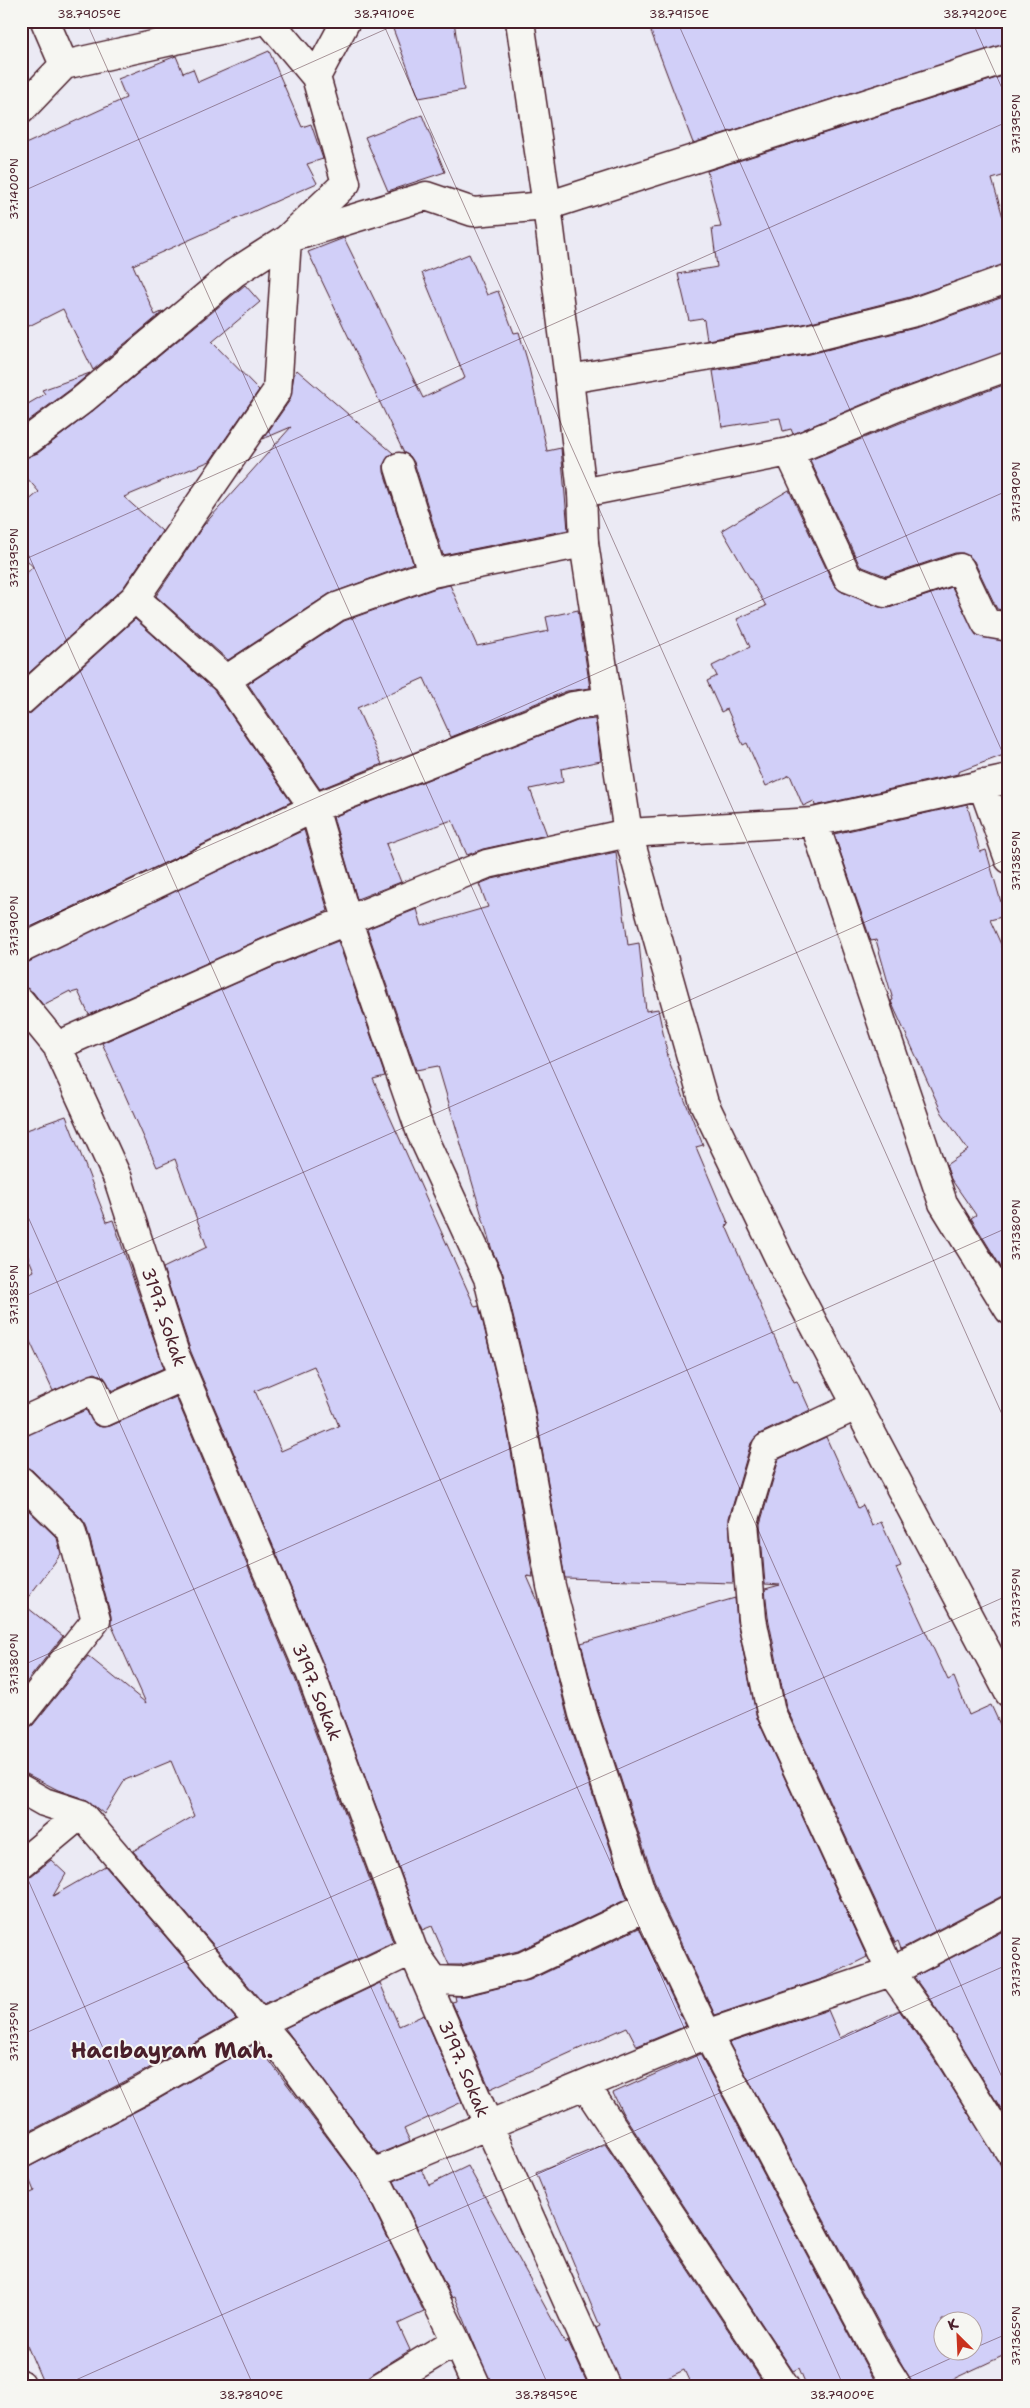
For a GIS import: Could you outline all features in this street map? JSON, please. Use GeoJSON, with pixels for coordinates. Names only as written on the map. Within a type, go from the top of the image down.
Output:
{"type":"FeatureCollection","features":[{"type":"Feature","properties":{"kind":"street"},"geometry":{"type":"LineString","coordinates":[[45,21],[64,65]]}},
{"type":"Feature","properties":{"kind":"street"},"geometry":{"type":"LineString","coordinates":[[21,110],[64,65],[260,21]]}},
{"type":"Feature","properties":{"kind":"street"},"geometry":{"type":"LineString","coordinates":[[21,444],[81,401],[234,273],[287,239],[346,183],[316,78],[270,21]]}},
{"type":"Feature","properties":{"kind":"street"},"geometry":{"type":"LineString","coordinates":[[316,78],[346,21]]}},
{"type":"Feature","properties":{"kind":"street"},"geometry":{"type":"LineString","coordinates":[[520,21],[547,206],[569,380],[582,493],[584,543],[628,833],[704,1103],[782,1264],[1009,1693]]}},
{"type":"Feature","properties":{"kind":"street"},"geometry":{"type":"LineString","coordinates":[[287,239],[426,196],[473,212],[547,206],[1009,58]]}},
{"type":"Feature","properties":{"kind":"street"},"geometry":{"type":"LineString","coordinates":[[21,701],[135,598],[277,391],[287,239]]}},
{"type":"Feature","properties":{"kind":"street"},"geometry":{"type":"LineString","coordinates":[[569,380],[806,339],[915,312],[1009,278]]}},
{"type":"Feature","properties":{"kind":"street"},"geometry":{"type":"LineString","coordinates":[[582,493],[789,452],[899,406],[1009,366]]}},
{"type":"Feature","properties":{"kind":"street"},"geometry":{"type":"LineString","coordinates":[[789,452],[848,578],[885,593],[960,568],[986,624],[1009,627]]}},
{"type":"Feature","properties":{"kind":"street"},"geometry":{"type":"LineString","coordinates":[[400,467],[432,573]]}},
{"type":"Feature","properties":{"kind":"street"},"geometry":{"type":"LineString","coordinates":[[226,680],[337,606],[432,573],[584,543]]}},
{"type":"Feature","properties":{"kind":"street"},"geometry":{"type":"LineString","coordinates":[[135,598],[226,680],[314,808],[347,919],[421,1133],[488,1278],[519,1408],[551,1586],[583,1714],[646,1907],[707,2034],[879,2357],[898,2387]]}},
{"type":"Feature","properties":{"kind":"street"},"geometry":{"type":"LineString","coordinates":[[21,949],[314,808],[573,706],[607,701]]}},
{"type":"Feature","properties":{"kind":"street"},"geometry":{"type":"LineString","coordinates":[[57,1046],[347,919],[487,864],[628,833],[814,822],[1009,779]]}},
{"type":"Feature","properties":{"kind":"street"},"geometry":{"type":"LineString","coordinates":[[982,784],[1009,859]]}},
{"type":"Feature","properties":{"kind":"street"},"geometry":{"type":"LineString","coordinates":[[814,822],[943,1203],[1009,1310]]}},
{"type":"Feature","properties":{"kind":"street","name":"3197. Sokak"},"geometry":{"type":"LineString","coordinates":[[21,1002],[57,1046],[118,1179],[176,1357],[310,1672],[413,1950],[488,2124],[606,2387]]}},
{"type":"Feature","properties":{"kind":"street"},"geometry":{"type":"LineString","coordinates":[[21,1422],[94,1389],[104,1412],[184,1376]]}},
{"type":"Feature","properties":{"kind":"street"},"geometry":{"type":"LineString","coordinates":[[856,1406],[766,1448],[744,1522],[752,1619],[771,1712],[891,1972],[945,2047],[1009,2151]]}},
{"type":"Feature","properties":{"kind":"street"},"geometry":{"type":"LineString","coordinates":[[21,1481],[70,1530],[96,1620],[21,1715]]}},
{"type":"Feature","properties":{"kind":"street"},"geometry":{"type":"LineString","coordinates":[[21,1789],[44,1802],[81,1814],[281,2048],[373,2173],[477,2387]]}},
{"type":"Feature","properties":{"kind":"street"},"geometry":{"type":"LineString","coordinates":[[21,1864],[81,1814]]}},
{"type":"Feature","properties":{"kind":"street"},"geometry":{"type":"LineString","coordinates":[[21,2154],[143,2090],[260,2023],[413,1950],[434,1980],[462,1981],[523,1966],[646,1907]]}},
{"type":"Feature","properties":{"kind":"street"},"geometry":{"type":"LineString","coordinates":[[373,2173],[707,2034],[891,1972],[1009,1910]]}},
{"type":"Feature","properties":{"kind":"street"},"geometry":{"type":"LineString","coordinates":[[585,2085],[785,2387]]}},
{"type":"Feature","properties":{"kind":"street"},"geometry":{"type":"LineString","coordinates":[[380,2387],[456,2341]]}},
{"type":"Feature","properties":{"kind":"building"},"geometry":{"type":"Polygon","coordinates":[[[390,21],[454,21],[464,90],[419,98],[390,21]]]}},
{"type":"Feature","properties":{"kind":"building"},"geometry":{"type":"Polygon","coordinates":[[[647,21],[1009,21],[1009,43],[693,143],[647,21]]]}},
{"type":"Feature","properties":{"kind":"building"},"geometry":{"type":"Polygon","coordinates":[[[269,51],[302,127],[311,124],[323,159],[307,164],[317,183],[133,265],[155,315],[164,311],[93,370],[63,309],[21,330],[21,146],[126,98],[118,79],[176,56],[183,73],[193,69],[198,82],[269,51]]]}},
{"type":"Feature","properties":{"kind":"building"},"geometry":{"type":"Polygon","coordinates":[[[1009,74],[1009,174],[992,179],[1009,238],[1009,263],[910,297],[803,324],[707,340],[704,320],[702,318],[689,320],[678,274],[717,267],[712,228],[721,227],[707,171],[1009,74]]]}},
{"type":"Feature","properties":{"kind":"building"},"geometry":{"type":"Polygon","coordinates":[[[422,115],[445,172],[388,191],[365,137],[422,115]]]}},
{"type":"Feature","properties":{"kind":"building"},"geometry":{"type":"Polygon","coordinates":[[[344,238],[423,398],[465,378],[422,273],[469,254],[487,295],[498,291],[514,333],[519,332],[528,363],[547,451],[561,448],[568,530],[443,555],[414,462],[410,456],[404,453],[308,252],[344,238]]]}},
{"type":"Feature","properties":{"kind":"building"},"geometry":{"type":"Polygon","coordinates":[[[245,285],[260,302],[212,342],[259,390],[210,461],[124,497],[162,531],[123,588],[21,680],[21,578],[33,567],[21,553],[21,507],[39,492],[21,471],[21,459],[38,453],[90,413],[245,285]]]}},
{"type":"Feature","properties":{"kind":"building"},"geometry":{"type":"Polygon","coordinates":[[[1009,295],[1009,351],[894,391],[793,434],[791,429],[783,431],[780,418],[722,427],[713,371],[810,354],[919,327],[1009,295]]]}},
{"type":"Feature","properties":{"kind":"building"},"geometry":{"type":"Polygon","coordinates":[[[297,370],[393,453],[384,463],[384,472],[413,563],[329,594],[228,660],[156,596],[203,526],[291,427],[263,439],[290,400],[294,375],[297,370]]]}},
{"type":"Feature","properties":{"kind":"building"},"geometry":{"type":"Polygon","coordinates":[[[90,373],[21,426],[21,408],[45,394],[42,390],[90,373]]]}},
{"type":"Feature","properties":{"kind":"building"},"geometry":{"type":"Polygon","coordinates":[[[1009,383],[1009,611],[997,609],[974,561],[963,553],[955,553],[886,576],[860,566],[810,460],[905,421],[1009,383]]]}},
{"type":"Feature","properties":{"kind":"building"},"geometry":{"type":"Polygon","coordinates":[[[789,490],[834,585],[842,592],[879,607],[889,608],[952,587],[976,635],[1009,642],[1009,753],[958,772],[958,774],[815,806],[814,801],[803,806],[790,775],[766,786],[747,743],[743,745],[727,709],[721,712],[707,681],[717,676],[712,666],[750,647],[737,619],[766,606],[722,530],[789,490]]]}},
{"type":"Feature","properties":{"kind":"building"},"geometry":{"type":"Polygon","coordinates":[[[450,585],[477,646],[549,631],[546,617],[578,610],[590,688],[567,691],[451,737],[424,678],[357,708],[382,764],[320,789],[248,684],[344,621],[436,588],[450,585]]]}},
{"type":"Feature","properties":{"kind":"building"},"geometry":{"type":"Polygon","coordinates":[[[135,619],[214,690],[291,802],[21,932],[21,716],[31,713],[135,619]]]}},
{"type":"Feature","properties":{"kind":"building"},"geometry":{"type":"Polygon","coordinates":[[[595,719],[601,761],[561,769],[563,782],[530,789],[547,835],[483,849],[467,855],[452,820],[386,844],[401,882],[357,899],[333,817],[577,721],[595,719]]]}},
{"type":"Feature","properties":{"kind":"building"},"geometry":{"type":"Polygon","coordinates":[[[967,804],[980,852],[986,850],[1005,916],[990,920],[1009,962],[1009,1280],[971,1218],[976,1215],[951,1179],[946,1165],[968,1150],[942,1113],[891,1001],[893,1000],[876,940],[871,941],[834,834],[967,804]]]}},
{"type":"Feature","properties":{"kind":"building"},"geometry":{"type":"Polygon","coordinates":[[[304,830],[328,911],[89,1015],[78,991],[71,993],[70,991],[43,1005],[33,992],[21,987],[21,964],[304,830]]]}},
{"type":"Feature","properties":{"kind":"building"},"geometry":{"type":"Polygon","coordinates":[[[616,852],[628,945],[639,943],[646,1011],[658,1009],[669,1061],[703,1145],[696,1147],[729,1225],[726,1226],[794,1382],[797,1381],[810,1410],[759,1434],[751,1443],[729,1518],[733,1583],[565,1578],[534,1404],[503,1274],[492,1250],[438,1066],[416,1070],[367,929],[417,909],[422,926],[488,907],[479,884],[492,879],[616,852]]]}},
{"type":"Feature","properties":{"kind":"building"},"geometry":{"type":"Polygon","coordinates":[[[338,941],[385,1076],[373,1079],[475,1307],[479,1306],[504,1411],[533,1577],[527,1576],[540,1606],[568,1719],[627,1899],[518,1951],[460,1965],[449,1965],[432,1926],[422,1930],[324,1666],[191,1352],[163,1268],[207,1247],[175,1159],[157,1167],[102,1043],[275,966],[338,941]],[[314,1366],[255,1391],[281,1451],[339,1426],[314,1366]]]}},
{"type":"Feature","properties":{"kind":"building"},"geometry":{"type":"Polygon","coordinates":[[[66,1116],[107,1222],[113,1220],[164,1368],[112,1391],[104,1377],[95,1373],[53,1391],[21,1322],[21,1277],[34,1271],[21,1240],[21,1132],[66,1116]]]}},
{"type":"Feature","properties":{"kind":"building"},"geometry":{"type":"Polygon","coordinates":[[[176,1397],[295,1678],[393,1942],[264,2004],[133,1851],[194,1816],[171,1761],[125,1780],[104,1814],[87,1800],[58,1790],[21,1771],[21,1730],[33,1725],[88,1656],[146,1703],[111,1624],[111,1616],[86,1525],[32,1470],[21,1466],[21,1437],[86,1410],[95,1425],[102,1427],[110,1426],[176,1397]]]}},
{"type":"Feature","properties":{"kind":"building"},"geometry":{"type":"Polygon","coordinates":[[[826,1437],[858,1508],[863,1505],[872,1526],[881,1522],[901,1566],[896,1568],[948,1680],[954,1677],[969,1715],[991,1705],[1009,1744],[1009,1895],[1002,1896],[901,1949],[898,1941],[895,1943],[786,1707],[768,1617],[765,1589],[780,1585],[765,1584],[760,1524],[779,1459],[826,1437]]]}},
{"type":"Feature","properties":{"kind":"building"},"geometry":{"type":"Polygon","coordinates":[[[21,1503],[57,1538],[61,1554],[23,1604],[63,1636],[21,1689],[21,1503]]]}},
{"type":"Feature","properties":{"kind":"building"},"geometry":{"type":"Polygon","coordinates":[[[735,1598],[737,1622],[757,1718],[867,1957],[825,1978],[715,2015],[661,1901],[598,1710],[581,1643],[735,1598]]]}},
{"type":"Feature","properties":{"kind":"building"},"geometry":{"type":"Polygon","coordinates":[[[51,1860],[66,1874],[53,1896],[105,1866],[236,2019],[135,2076],[21,2136],[21,1879],[31,1876],[51,1860]]]}},
{"type":"Feature","properties":{"kind":"building"},"geometry":{"type":"Polygon","coordinates":[[[639,1928],[686,2026],[637,2046],[627,2027],[490,2089],[452,2002],[456,2001],[455,1996],[466,1996],[530,1980],[639,1928]]]}},
{"type":"Feature","properties":{"kind":"building"},"geometry":{"type":"Polygon","coordinates":[[[1009,1928],[1008,2120],[958,2039],[914,1977],[1009,1928]]]}},
{"type":"Feature","properties":{"kind":"building"},"geometry":{"type":"Polygon","coordinates":[[[380,1983],[399,2026],[424,2015],[462,2102],[404,2129],[410,2141],[378,2154],[285,2028],[380,1983]]]}},
{"type":"Feature","properties":{"kind":"building"},"geometry":{"type":"Polygon","coordinates":[[[828,2010],[840,2038],[899,2010],[932,2056],[999,2162],[1009,2184],[1009,2353],[936,2387],[915,2387],[729,2043],[828,2010]]]}},
{"type":"Feature","properties":{"kind":"building"},"geometry":{"type":"Polygon","coordinates":[[[256,2043],[360,2181],[424,2312],[398,2324],[410,2350],[372,2374],[367,2379],[364,2387],[45,2387],[21,2332],[21,2197],[34,2191],[25,2169],[150,2104],[256,2043]]]}},
{"type":"Feature","properties":{"kind":"building"},"geometry":{"type":"Polygon","coordinates":[[[700,2054],[877,2384],[871,2387],[807,2387],[799,2368],[793,2371],[622,2112],[613,2093],[700,2054]]]}},
{"type":"Feature","properties":{"kind":"building"},"geometry":{"type":"Polygon","coordinates":[[[605,2144],[764,2384],[759,2387],[692,2387],[684,2370],[649,2387],[621,2387],[596,2328],[600,2326],[536,2173],[605,2144]]]}},
{"type":"Feature","properties":{"kind":"building"},"geometry":{"type":"Polygon","coordinates":[[[468,2166],[565,2343],[568,2341],[589,2387],[492,2387],[455,2297],[452,2298],[394,2181],[422,2169],[429,2185],[468,2166]]]}},
{"type":"Feature","properties":{"kind":"district","name":"Hacıbayram Mah."},"geometry":{"type":"Point","coordinates":[172,2050]}}]}
